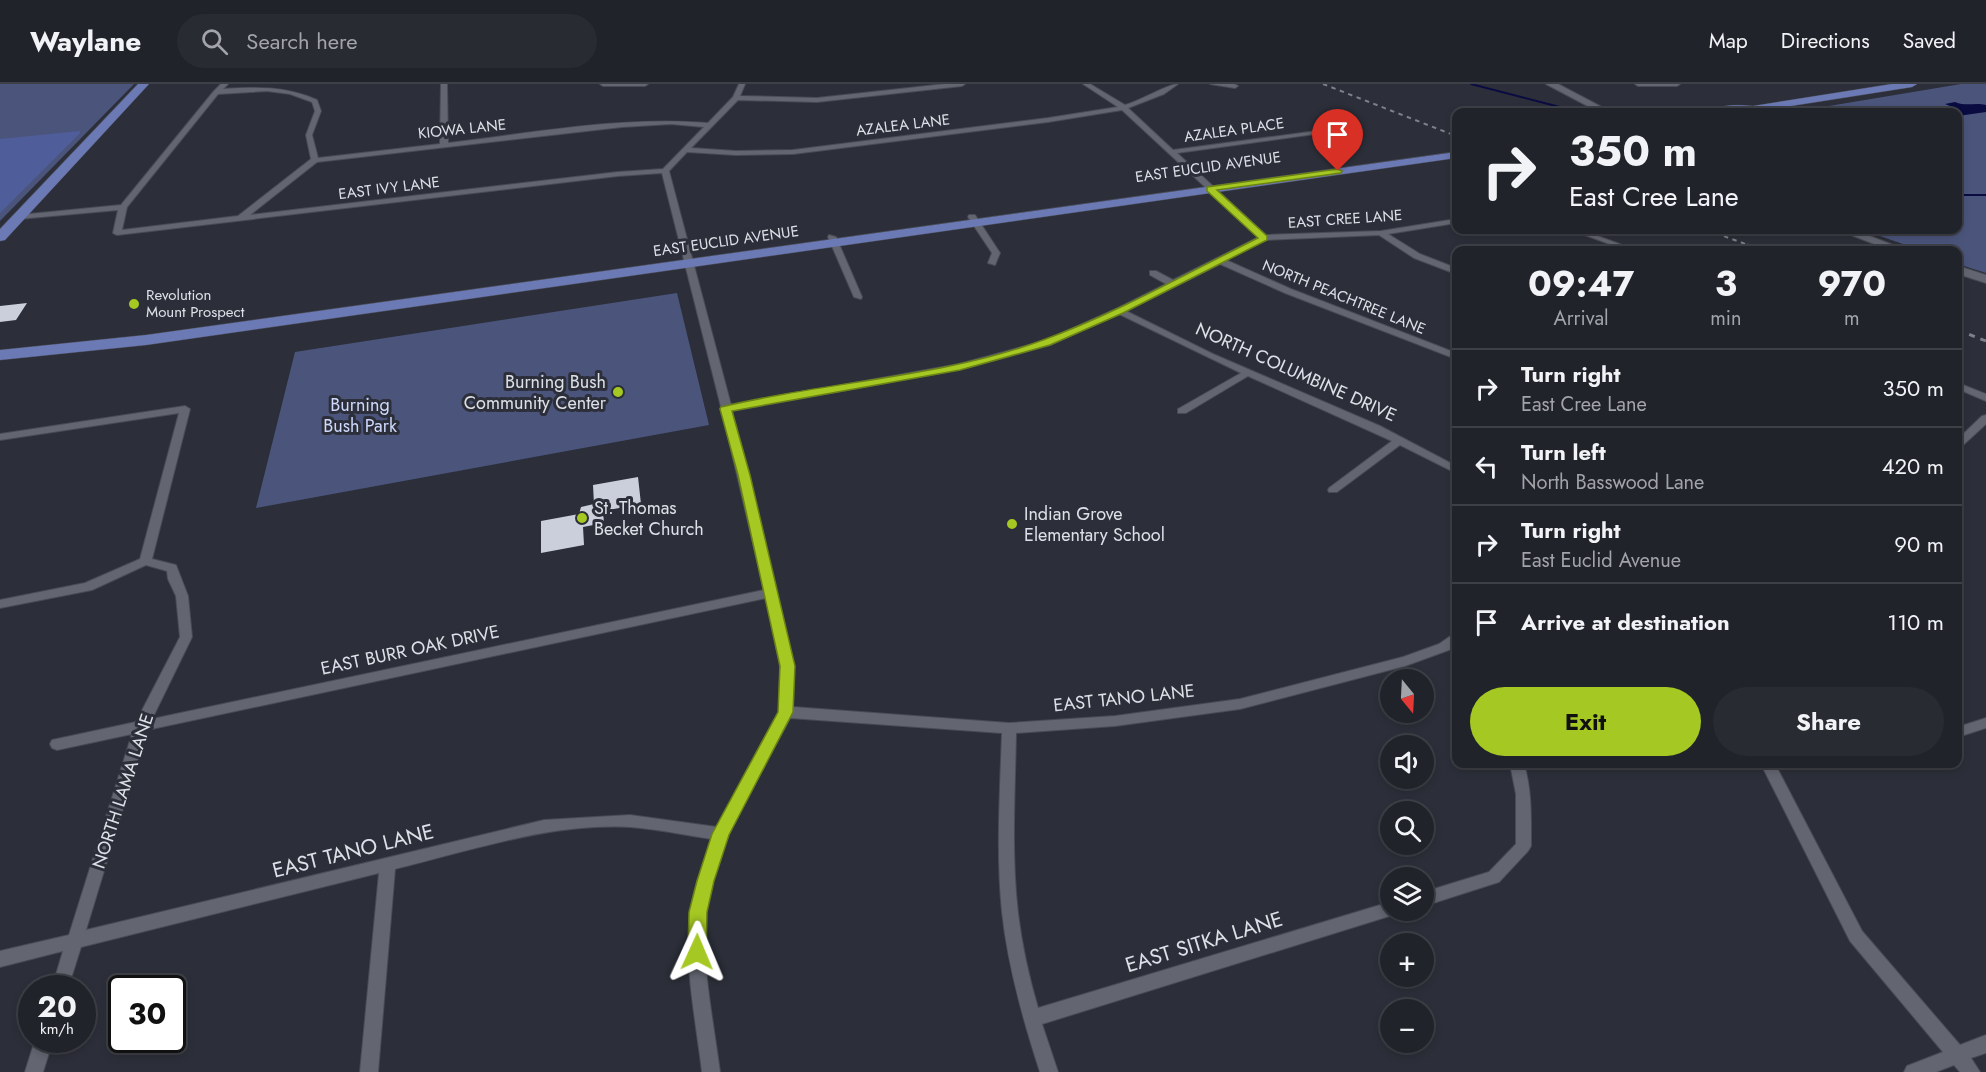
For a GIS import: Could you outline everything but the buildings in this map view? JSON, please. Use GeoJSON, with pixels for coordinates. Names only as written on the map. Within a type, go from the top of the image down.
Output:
{"type":"FeatureCollection","features":[{"type":"Feature","properties":{"kind":"main road"},"geometry":{"type":"LineString","coordinates":[[0,237],[144,84]]}},
{"type":"Feature","properties":{"kind":"main road"},"geometry":{"type":"LineString","coordinates":[[1551,84],[1598,108]]}},
{"type":"Feature","properties":{"kind":"main road"},"geometry":{"type":"LineString","coordinates":[[1769,108],[1912,84]]}},
{"type":"Feature","properties":{"kind":"main road","name":"EAST EUCLID AVENUE"},"geometry":{"type":"LineString","coordinates":[[1208,187],[1452,149]]}},
{"type":"Feature","properties":{"kind":"main road","name":"EAST EUCLID AVENUE"},"geometry":{"type":"LineString","coordinates":[[0,345],[214,324],[1452,156]]}},
{"type":"Feature","properties":{"kind":"main road"},"geometry":{"type":"LineString","coordinates":[[1855,234],[1889,246]]}},
{"type":"Feature","properties":{"kind":"main road","name":"EAST EUCLID AVENUE"},"geometry":{"type":"LineString","coordinates":[[0,355],[146,340],[688,260]]}},
{"type":"Feature","properties":{"kind":"main road"},"geometry":{"type":"LineString","coordinates":[[1962,271],[1986,279]]}},
{"type":"Feature","properties":{"kind":"street"},"geometry":{"type":"LineString","coordinates":[[19,217],[123,207],[216,92],[225,84]]}},
{"type":"Feature","properties":{"kind":"street"},"geometry":{"type":"LineString","coordinates":[[444,84],[444,144]]}},
{"type":"Feature","properties":{"kind":"street"},"geometry":{"type":"LineString","coordinates":[[603,84],[645,84]]}},
{"type":"Feature","properties":{"kind":"street"},"geometry":{"type":"LineString","coordinates":[[711,1072],[696,935],[705,881],[721,834],[786,712],[787,666],[744,475],[665,171],[736,98],[742,84]]}},
{"type":"Feature","properties":{"kind":"street"},"geometry":{"type":"LineString","coordinates":[[736,98],[817,100],[962,84]]}},
{"type":"Feature","properties":{"kind":"street"},"geometry":{"type":"LineString","coordinates":[[1086,84],[1123,106],[1264,238]]}},
{"type":"Feature","properties":{"kind":"street","name":"AZALEA LANE"},"geometry":{"type":"LineString","coordinates":[[686,150],[765,153],[826,149],[1085,115],[1155,96],[1175,84]]}},
{"type":"Feature","properties":{"kind":"street"},"geometry":{"type":"LineString","coordinates":[[1213,84],[1235,86]]}},
{"type":"Feature","properties":{"kind":"street"},"geometry":{"type":"LineString","coordinates":[[1638,84],[1677,84]]}},
{"type":"Feature","properties":{"kind":"street"},"geometry":{"type":"LineString","coordinates":[[216,92],[277,89],[300,93],[315,101],[318,111],[307,139],[315,160],[239,220]]}},
{"type":"Feature","properties":{"kind":"street","name":"KIOWA LANE"},"geometry":{"type":"LineString","coordinates":[[315,160],[622,125],[671,123],[708,125]]}},
{"type":"Feature","properties":{"kind":"street","name":"AZALEA PLACE"},"geometry":{"type":"LineString","coordinates":[[1171,152],[1337,129]]}},
{"type":"Feature","properties":{"kind":"street","name":"EAST IVY LANE"},"geometry":{"type":"LineString","coordinates":[[123,207],[117,233],[618,174],[665,171]]}},
{"type":"Feature","properties":{"kind":"street"},"geometry":{"type":"LineString","coordinates":[[974,220],[996,253],[992,262]]}},
{"type":"Feature","properties":{"kind":"street","name":"EAST CREE LANE"},"geometry":{"type":"LineString","coordinates":[[725,409],[972,364],[1047,343],[1119,311],[1264,238],[1381,232],[1452,222]]}},
{"type":"Feature","properties":{"kind":"street"},"geometry":{"type":"LineString","coordinates":[[1381,232],[1402,249],[1430,263],[1452,270]]}},
{"type":"Feature","properties":{"kind":"street"},"geometry":{"type":"LineString","coordinates":[[1586,234],[1621,246]]}},
{"type":"Feature","properties":{"kind":"street"},"geometry":{"type":"LineString","coordinates":[[833,240],[858,297]]}},
{"type":"Feature","properties":{"kind":"street","name":"NORTH PEACHTREE LANE"},"geometry":{"type":"LineString","coordinates":[[1221,261],[1287,291],[1452,354]]}},
{"type":"Feature","properties":{"kind":"street"},"geometry":{"type":"LineString","coordinates":[[1153,273],[1173,284]]}},
{"type":"Feature","properties":{"kind":"street","name":"NORTH COLUMBINE DRIVE"},"geometry":{"type":"LineString","coordinates":[[1119,311],[1247,372],[1400,440],[1452,468]]}},
{"type":"Feature","properties":{"kind":"street"},"geometry":{"type":"LineString","coordinates":[[1182,411],[1247,372]]}},
{"type":"Feature","properties":{"kind":"street"},"geometry":{"type":"LineString","coordinates":[[1962,388],[1986,398]]}},
{"type":"Feature","properties":{"kind":"street"},"geometry":{"type":"LineString","coordinates":[[0,437],[185,409],[145,561],[88,587],[0,604]]}},
{"type":"Feature","properties":{"kind":"street"},"geometry":{"type":"LineString","coordinates":[[1962,440],[1986,418]]}},
{"type":"Feature","properties":{"kind":"street"},"geometry":{"type":"LineString","coordinates":[[1333,490],[1400,440]]}},
{"type":"Feature","properties":{"kind":"street","name":"NORTH LAMA LANE"},"geometry":{"type":"LineString","coordinates":[[64,975],[142,724],[186,637],[182,597],[172,568],[145,561]]}},
{"type":"Feature","properties":{"kind":"street","name":"EAST BURR OAK DRIVE"},"geometry":{"type":"LineString","coordinates":[[57,744],[142,724],[771,593]]}},
{"type":"Feature","properties":{"kind":"street","name":"EAST TANO LANE"},"geometry":{"type":"LineString","coordinates":[[786,712],[1009,728],[1115,721],[1240,704],[1450,648]]}},
{"type":"Feature","properties":{"kind":"street"},"geometry":{"type":"LineString","coordinates":[[1962,731],[1986,723]]}},
{"type":"Feature","properties":{"kind":"street"},"geometry":{"type":"LineString","coordinates":[[1009,728],[1007,856],[1010,913],[1031,1019],[1049,1072]]}},
{"type":"Feature","properties":{"kind":"street"},"geometry":{"type":"LineString","coordinates":[[1434,896],[1494,877],[1523,846],[1525,800],[1518,768]]}},
{"type":"Feature","properties":{"kind":"street"},"geometry":{"type":"LineString","coordinates":[[1770,768],[1856,936],[1971,1072]]}},
{"type":"Feature","properties":{"kind":"street","name":"EAST TANO LANE"},"geometry":{"type":"LineString","coordinates":[[0,959],[544,826],[630,821],[721,834]]}},
{"type":"Feature","properties":{"kind":"street"},"geometry":{"type":"LineString","coordinates":[[369,1072],[388,864]]}},
{"type":"Feature","properties":{"kind":"street","name":"EAST SITKA LANE"},"geometry":{"type":"LineString","coordinates":[[1031,1019],[1380,912]]}},
{"type":"Feature","properties":{"kind":"street"},"geometry":{"type":"LineString","coordinates":[[1913,1072],[1986,1044]]}},
{"type":"Feature","properties":{"kind":"street"},"geometry":{"type":"LineString","coordinates":[[34,1072],[40,1053]]}},
{"type":"Feature","properties":{"kind":"green space"},"geometry":{"type":"Polygon","coordinates":[[[0,84],[134,84],[0,221],[0,84]]]}},
{"type":"Feature","properties":{"kind":"green space"},"geometry":{"type":"Polygon","coordinates":[[[1961,84],[1986,84],[1986,273],[1962,265],[1962,246],[1909,246],[1874,234],[1962,234],[1962,108],[1817,108],[1961,84]]]}},
{"type":"Feature","properties":{"kind":"green space","name":"Burning Bush Park"},"geometry":{"type":"Polygon","coordinates":[[[677,293],[709,425],[256,508],[295,352],[677,293]]]}},
{"type":"Feature","properties":{"kind":"shaded area"},"geometry":{"type":"Polygon","coordinates":[[[1955,102],[1986,105],[1986,112],[1962,115],[1962,108],[1945,104],[1955,102]]]}},
{"type":"Feature","properties":{"kind":"shaded area"},"geometry":{"type":"Polygon","coordinates":[[[80,131],[80,133],[0,213],[0,139],[80,131]]]}},
{"type":"Feature","properties":{"kind":"waterway"},"geometry":{"type":"LineString","coordinates":[[1471,84],[1564,108]]}},
{"type":"Feature","properties":{"kind":"waterway"},"geometry":{"type":"LineString","coordinates":[[1962,195],[1986,195]]}},
{"type":"Feature","properties":{"kind":"railway"},"geometry":{"type":"LineString","coordinates":[[1323,84],[1452,134]]}},
{"type":"Feature","properties":{"kind":"railway"},"geometry":{"type":"LineString","coordinates":[[1718,234],[1751,246]]}},
{"type":"Feature","properties":{"kind":"railway"},"geometry":{"type":"LineString","coordinates":[[1962,332],[1986,341]]}},
{"type":"Feature","properties":{"kind":"place","name":"Revolution Mount Prospect"},"geometry":{"type":"Point","coordinates":[134,304]}},
{"type":"Feature","properties":{"kind":"place","name":"Burning Bush Community Center"},"geometry":{"type":"Point","coordinates":[618,392]}},
{"type":"Feature","properties":{"kind":"place","name":"St. Thomas Becket Church"},"geometry":{"type":"Point","coordinates":[582,518]}},
{"type":"Feature","properties":{"kind":"place","name":"Indian Grove Elementary School"},"geometry":{"type":"Point","coordinates":[1012,524]}},
{"type":"Feature","properties":{"kind":"route"},"geometry":{"type":"LineString","coordinates":[[697,952],[698,912],[705,881],[721,834],[786,712],[787,666],[744,475],[725,409],[960,367],[1047,343],[1119,311],[1264,238],[1210,189],[1338,171]]}}]}
